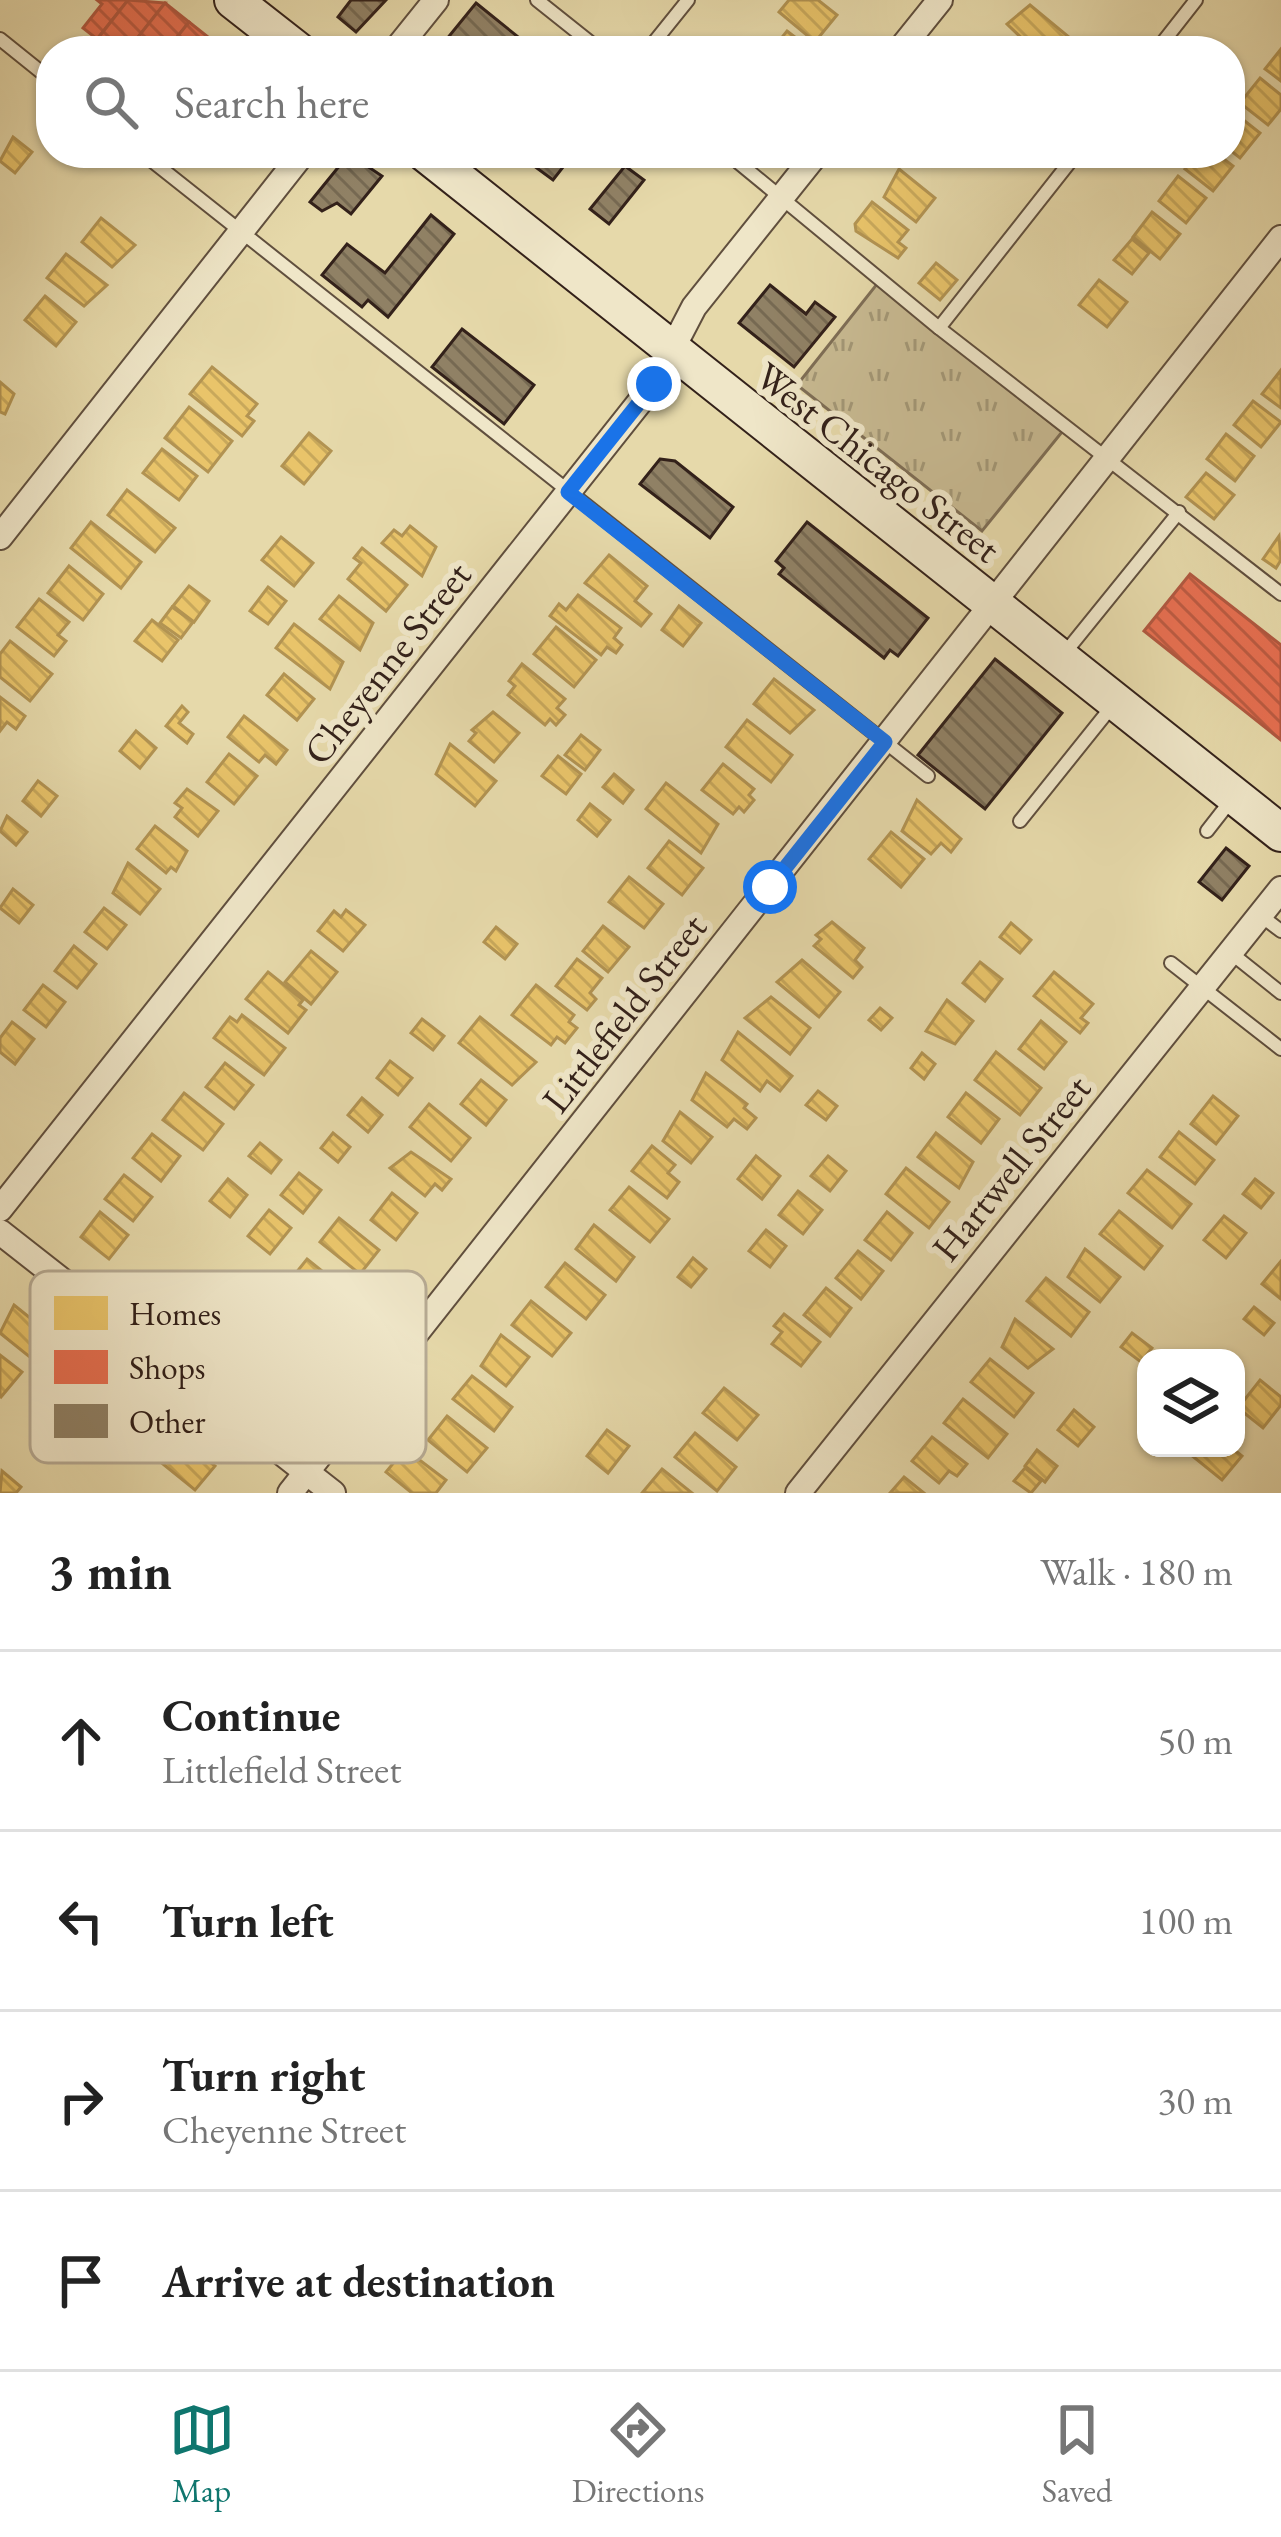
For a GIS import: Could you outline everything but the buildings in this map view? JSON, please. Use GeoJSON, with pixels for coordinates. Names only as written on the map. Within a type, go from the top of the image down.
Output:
{"type":"FeatureCollection","features":[{"type":"Feature","properties":{"kind":"street"},"geometry":{"type":"LineString","coordinates":[[233,0],[279,36]]}},
{"type":"Feature","properties":{"kind":"street"},"geometry":{"type":"LineString","coordinates":[[407,36],[436,0]]}},
{"type":"Feature","properties":{"kind":"street"},"geometry":{"type":"LineString","coordinates":[[911,36],[940,0]]}},
{"type":"Feature","properties":{"kind":"street"},"geometry":{"type":"LineString","coordinates":[[0,537],[291,168]]}},
{"type":"Feature","properties":{"kind":"street","name":"West Chicago Street"},"geometry":{"type":"LineString","coordinates":[[443,168],[1281,833]]}},
{"type":"Feature","properties":{"kind":"street","name":"Cheyenne Street"},"geometry":{"type":"LineString","coordinates":[[0,1209],[654,384],[694,307],[805,168]]}},
{"type":"Feature","properties":{"kind":"street","name":"Littlefield Street"},"geometry":{"type":"LineString","coordinates":[[426,1321],[1281,238]]}},
{"type":"Feature","properties":{"kind":"street","name":"Hartwell Street"},"geometry":{"type":"LineString","coordinates":[[798,1493],[1281,889]]}},
{"type":"Feature","properties":{"kind":"street"},"geometry":{"type":"LineString","coordinates":[[0,1232],[50,1271]]}},
{"type":"Feature","properties":{"kind":"street"},"geometry":{"type":"LineString","coordinates":[[295,1463],[333,1493]]}},
{"type":"Feature","properties":{"kind":"street","name":"Littlefield Street"},"geometry":{"type":"LineString","coordinates":[[290,1493],[313,1463]]}},
{"type":"Feature","properties":{"kind":"lane"},"geometry":{"type":"LineString","coordinates":[[537,0],[583,36]]}},
{"type":"Feature","properties":{"kind":"lane"},"geometry":{"type":"LineString","coordinates":[[659,36],[688,0]]}},
{"type":"Feature","properties":{"kind":"lane"},"geometry":{"type":"LineString","coordinates":[[1168,36],[1196,0]]}},
{"type":"Feature","properties":{"kind":"lane"},"geometry":{"type":"LineString","coordinates":[[0,39],[36,68]]}},
{"type":"Feature","properties":{"kind":"lane"},"geometry":{"type":"LineString","coordinates":[[161,168],[928,776]]}},
{"type":"Feature","properties":{"kind":"lane"},"geometry":{"type":"LineString","coordinates":[[747,168],[939,328],[1276,590],[1281,573]]}},
{"type":"Feature","properties":{"kind":"lane"},"geometry":{"type":"LineString","coordinates":[[939,328],[1065,168]]}},
{"type":"Feature","properties":{"kind":"lane"},"geometry":{"type":"LineString","coordinates":[[1060,659],[1179,512]]}},
{"type":"Feature","properties":{"kind":"lane"},"geometry":{"type":"LineString","coordinates":[[1020,821],[1115,703]]}},
{"type":"Feature","properties":{"kind":"lane"},"geometry":{"type":"LineString","coordinates":[[1207,831],[1233,797]]}},
{"type":"Feature","properties":{"kind":"lane"},"geometry":{"type":"LineString","coordinates":[[1260,915],[1281,931]]}},
{"type":"Feature","properties":{"kind":"lane"},"geometry":{"type":"LineString","coordinates":[[1230,952],[1281,992]]}},
{"type":"Feature","properties":{"kind":"lane"},"geometry":{"type":"LineString","coordinates":[[1171,963],[1281,1048]]}},
{"type":"Feature","properties":{"kind":"green space"},"geometry":{"type":"Polygon","coordinates":[[[877,284],[1062,432],[982,531],[797,385],[877,284]]]}},
{"type":"Feature","properties":{"kind":"route"},"geometry":{"type":"LineString","coordinates":[[654,384],[568,492],[885,742],[770,887]]}}]}
